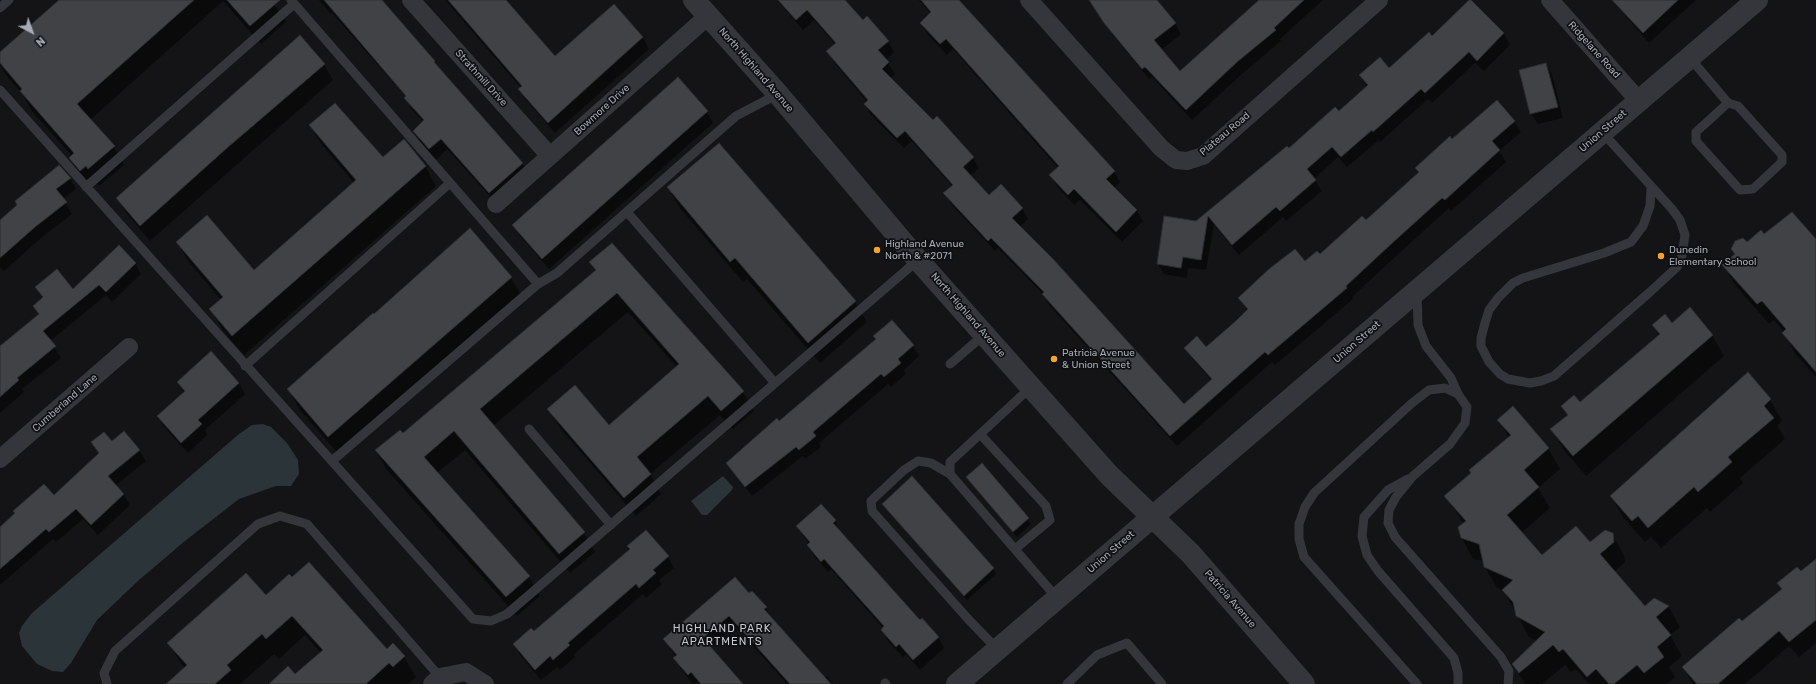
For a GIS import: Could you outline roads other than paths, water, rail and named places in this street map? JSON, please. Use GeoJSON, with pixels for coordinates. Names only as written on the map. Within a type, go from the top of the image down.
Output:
{"type":"FeatureCollection","features":[{"type":"Feature","properties":{"kind":"street","name":"Strathmill Drive"},"geometry":{"type":"LineString","coordinates":[[411,0],[550,156]]}},
{"type":"Feature","properties":{"kind":"street","name":"Plateau Road"},"geometry":{"type":"LineString","coordinates":[[1029,0],[1162,148],[1176,160],[1187,161],[1203,156],[1379,0]]}},
{"type":"Feature","properties":{"kind":"street","name":"Ridgelane Road"},"geometry":{"type":"LineString","coordinates":[[1550,0],[1639,101]]}},
{"type":"Feature","properties":{"kind":"street","name":"Union Street"},"geometry":{"type":"LineString","coordinates":[[958,684],[1757,0]]}},
{"type":"Feature","properties":{"kind":"street","name":"Bowmore Drive"},"geometry":{"type":"LineString","coordinates":[[496,204],[550,156],[701,8]]}},
{"type":"Feature","properties":{"kind":"street","name":"North Highland Avenue"},"geometry":{"type":"LineString","coordinates":[[701,8],[778,94],[918,260],[1032,387],[1108,475],[1153,517]]}},
{"type":"Feature","properties":{"kind":"street","name":"Cumberland Lane"},"geometry":{"type":"LineString","coordinates":[[0,459],[129,347]]}},
{"type":"Feature","properties":{"kind":"street","name":"Patricia Avenue"},"geometry":{"type":"LineString","coordinates":[[1153,517],[1191,554],[1304,684]]}},
{"type":"Feature","properties":{"kind":"street"},"geometry":{"type":"LineString","coordinates":[[436,680],[466,672],[485,684]]}},
{"type":"Feature","properties":{"kind":"lane"},"geometry":{"type":"LineString","coordinates":[[0,8],[9,0]]}},
{"type":"Feature","properties":{"kind":"lane"},"geometry":{"type":"LineString","coordinates":[[86,187],[293,2],[538,284]]}},
{"type":"Feature","properties":{"kind":"lane"},"geometry":{"type":"LineString","coordinates":[[1690,58],[1728,103],[1738,106],[1782,155],[1782,162],[1753,189],[1740,190],[1696,141],[1696,132],[1728,103]]}},
{"type":"Feature","properties":{"kind":"lane"},"geometry":{"type":"LineString","coordinates":[[0,90],[245,366],[315,444],[332,460],[473,619],[491,621],[507,614],[918,260]]}},
{"type":"Feature","properties":{"kind":"lane"},"geometry":{"type":"LineString","coordinates":[[332,460],[538,284],[557,273],[736,116],[778,94]]}},
{"type":"Feature","properties":{"kind":"lane"},"geometry":{"type":"LineString","coordinates":[[1602,132],[1672,209],[1684,228],[1686,235],[1684,252],[1677,267],[1554,376],[1541,381],[1520,382],[1508,379],[1493,368],[1484,354],[1481,346],[1481,338],[1489,310],[1498,298],[1513,283],[1523,278],[1604,253],[1631,242],[1643,226],[1650,206],[1651,187]]}},
{"type":"Feature","properties":{"kind":"lane"},"geometry":{"type":"LineString","coordinates":[[245,366],[450,183]]}},
{"type":"Feature","properties":{"kind":"lane"},"geometry":{"type":"LineString","coordinates":[[627,212],[776,383]]}},
{"type":"Feature","properties":{"kind":"lane"},"geometry":{"type":"LineString","coordinates":[[1417,291],[1418,325],[1426,346],[1451,378],[1458,394],[1467,407],[1465,423],[1450,444],[1413,476],[1396,497],[1390,510],[1388,523],[1395,537],[1501,656],[1509,671],[1508,684]]}},
{"type":"Feature","properties":{"kind":"lane"},"geometry":{"type":"LineString","coordinates":[[950,364],[985,334]]}},
{"type":"Feature","properties":{"kind":"lane"},"geometry":{"type":"LineString","coordinates":[[950,474],[950,462],[1032,387]]}},
{"type":"Feature","properties":{"kind":"lane"},"geometry":{"type":"LineString","coordinates":[[1416,684],[1304,557],[1299,539],[1299,524],[1305,507],[1314,493],[1412,403],[1429,390],[1445,388],[1458,394]]}},
{"type":"Feature","properties":{"kind":"lane"},"geometry":{"type":"LineString","coordinates":[[529,429],[611,525]]}},
{"type":"Feature","properties":{"kind":"lane"},"geometry":{"type":"LineString","coordinates":[[980,434],[1046,506],[1050,520],[1015,549]]}},
{"type":"Feature","properties":{"kind":"lane"},"geometry":{"type":"LineString","coordinates":[[998,649],[969,620],[872,511],[871,501],[904,470],[918,461],[931,463],[950,474],[1058,598]]}},
{"type":"Feature","properties":{"kind":"lane"},"geometry":{"type":"LineString","coordinates":[[1413,476],[1388,490],[1364,517],[1362,536],[1367,555],[1378,571],[1454,658],[1458,673],[1458,684]]}},
{"type":"Feature","properties":{"kind":"lane"},"geometry":{"type":"LineString","coordinates":[[107,684],[104,673],[115,650],[258,524],[280,516],[306,524],[436,680]]}},
{"type":"Feature","properties":{"kind":"lane"},"geometry":{"type":"LineString","coordinates":[[1067,684],[1097,655],[1127,643],[1162,684]]}},
{"type":"Feature","properties":{"kind":"place","name":"Highland Avenue North & #2071"},"geometry":{"type":"Point","coordinates":[877,250]}},
{"type":"Feature","properties":{"kind":"place","name":"Dunedin Elementary School"},"geometry":{"type":"Point","coordinates":[1661,256]}},
{"type":"Feature","properties":{"kind":"place","name":"Patricia Avenue & Union Street"},"geometry":{"type":"Point","coordinates":[1054,359]}},
{"type":"Feature","properties":{"kind":"district","name":"HIGHLAND PARK APARTMENTS"},"geometry":{"type":"Point","coordinates":[722,635]}}]}
